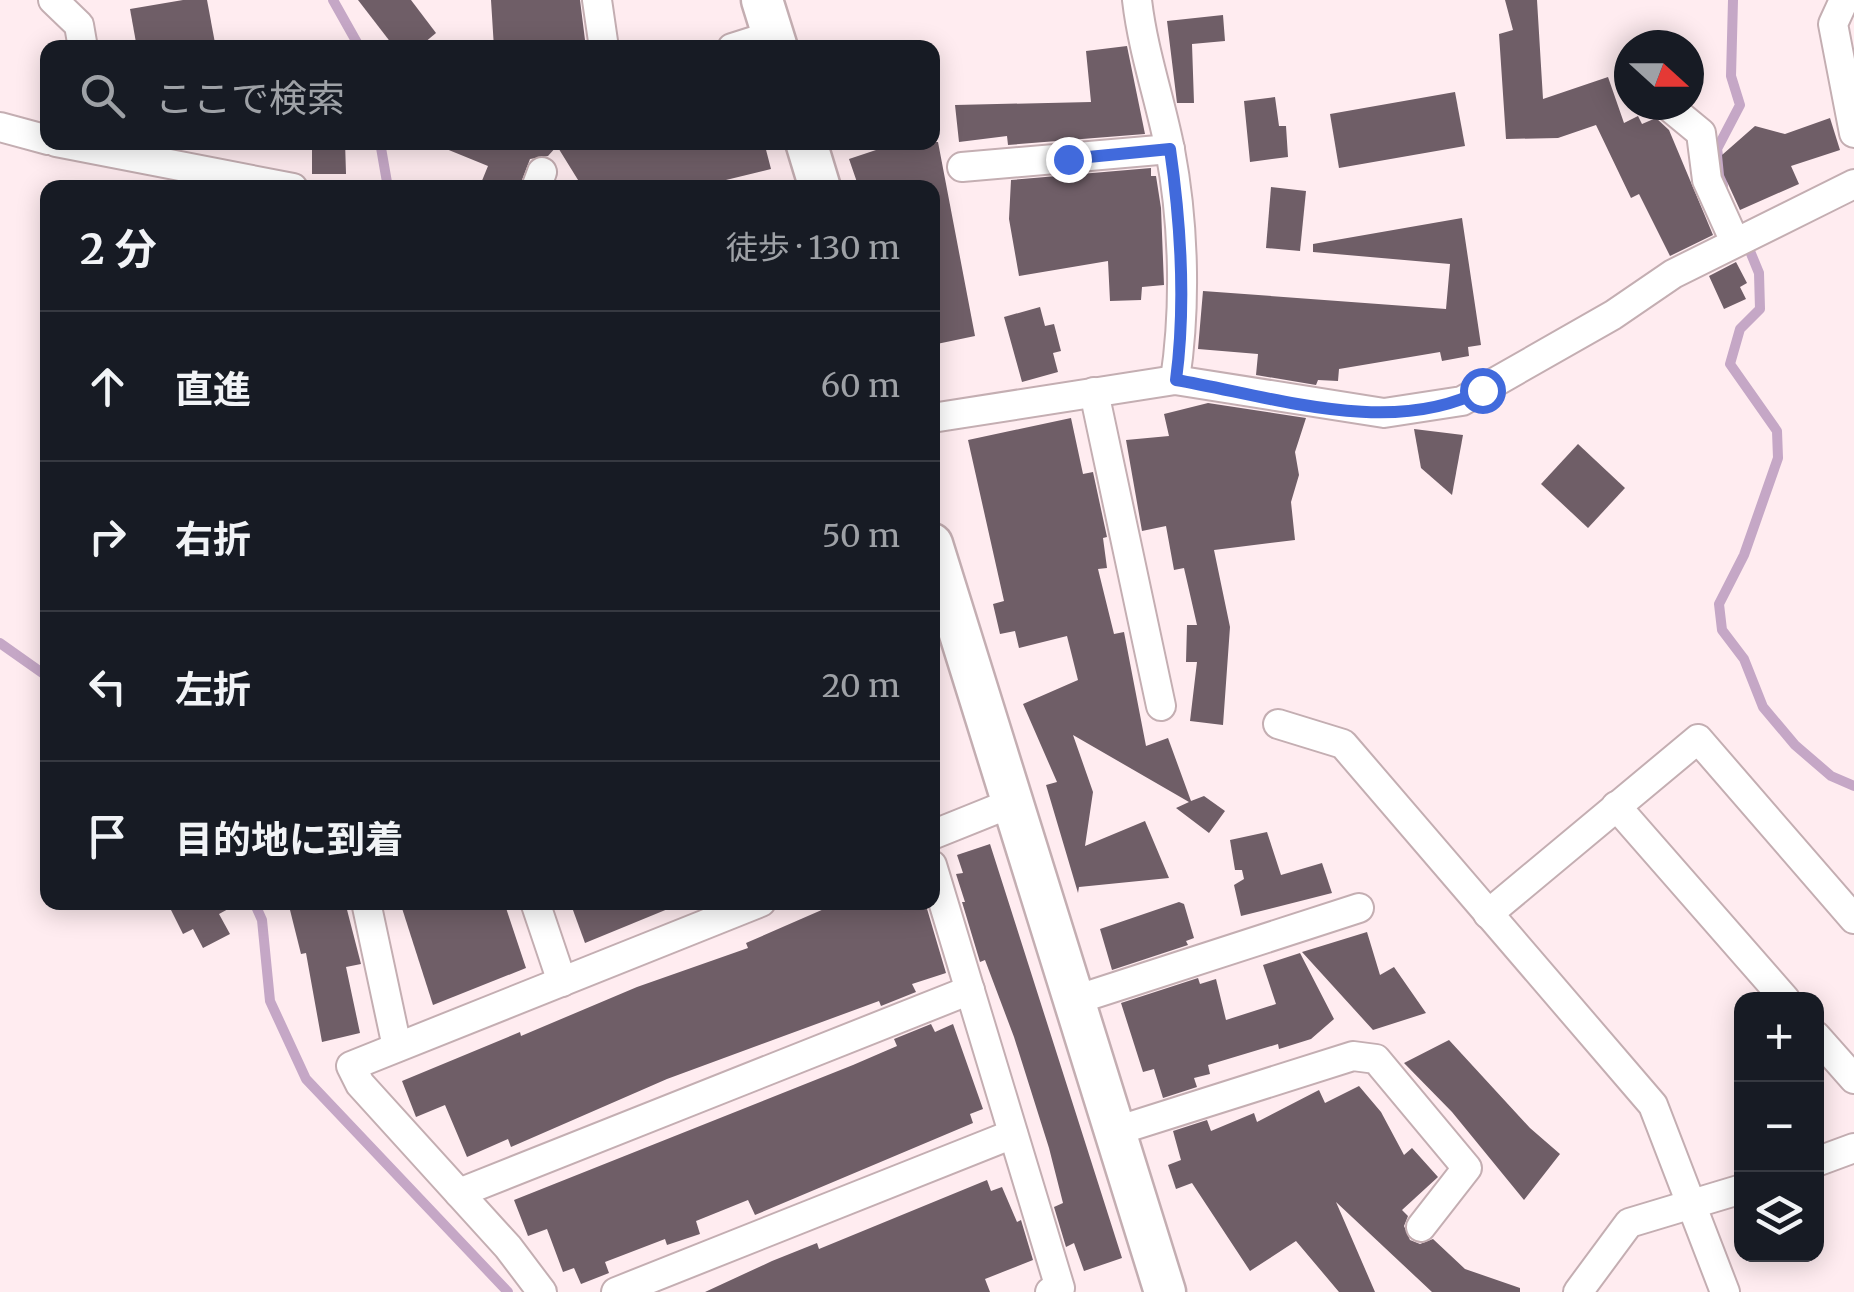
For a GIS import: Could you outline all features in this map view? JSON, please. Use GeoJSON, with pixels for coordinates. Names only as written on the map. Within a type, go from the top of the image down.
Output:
{"type":"FeatureCollection","features":[{"type":"Feature","properties":{"kind":"street"},"geometry":{"type":"LineString","coordinates":[[53,0],[80,25],[81,40]]}},
{"type":"Feature","properties":{"kind":"street"},"geometry":{"type":"LineString","coordinates":[[597,0],[603,40]]}},
{"type":"Feature","properties":{"kind":"street"},"geometry":{"type":"LineString","coordinates":[[1137,0],[1146,64],[1170,149],[1180,256],[1181,340],[1176,380]]}},
{"type":"Feature","properties":{"kind":"street"},"geometry":{"type":"LineString","coordinates":[[1844,0],[1833,24],[1854,133]]}},
{"type":"Feature","properties":{"kind":"street"},"geometry":{"type":"LineString","coordinates":[[747,40],[770,28]]}},
{"type":"Feature","properties":{"kind":"street"},"geometry":{"type":"LineString","coordinates":[[1685,120],[1701,133],[1707,180],[1747,235]]}},
{"type":"Feature","properties":{"kind":"street"},"geometry":{"type":"LineString","coordinates":[[0,127],[40,137]]}},
{"type":"Feature","properties":{"kind":"street"},"geometry":{"type":"LineString","coordinates":[[962,167],[1170,149]]}},
{"type":"Feature","properties":{"kind":"street"},"geometry":{"type":"LineString","coordinates":[[94,150],[237,180]]}},
{"type":"Feature","properties":{"kind":"street"},"geometry":{"type":"LineString","coordinates":[[808,150],[818,180]]}},
{"type":"Feature","properties":{"kind":"street"},"geometry":{"type":"LineString","coordinates":[[940,417],[1176,380],[1384,413],[1462,401],[1613,315],[1672,274],[1854,184]]}},
{"type":"Feature","properties":{"kind":"street"},"geometry":{"type":"LineString","coordinates":[[1094,392],[1162,706]]}},
{"type":"Feature","properties":{"kind":"street"},"geometry":{"type":"LineString","coordinates":[[940,569],[1165,1292]]}},
{"type":"Feature","properties":{"kind":"street"},"geometry":{"type":"LineString","coordinates":[[1278,724],[1343,744],[1652,1105],[1695,1205],[1726,1292]]}},
{"type":"Feature","properties":{"kind":"street"},"geometry":{"type":"LineString","coordinates":[[1488,914],[1698,739],[1854,919]]}},
{"type":"Feature","properties":{"kind":"street"},"geometry":{"type":"LineString","coordinates":[[940,831],[1014,802]]}},
{"type":"Feature","properties":{"kind":"street"},"geometry":{"type":"LineString","coordinates":[[1616,806],[1778,992]]}},
{"type":"Feature","properties":{"kind":"street"},"geometry":{"type":"LineString","coordinates":[[940,891],[1060,1288],[1050,1292]]}},
{"type":"Feature","properties":{"kind":"street"},"geometry":{"type":"LineString","coordinates":[[1075,1000],[1359,908]]}},
{"type":"Feature","properties":{"kind":"street"},"geometry":{"type":"LineString","coordinates":[[368,910],[398,1048]]}},
{"type":"Feature","properties":{"kind":"street"},"geometry":{"type":"LineString","coordinates":[[539,910],[562,982]]}},
{"type":"Feature","properties":{"kind":"street"},"geometry":{"type":"LineString","coordinates":[[542,1292],[459,1192],[360,1084],[351,1066],[741,910]]}},
{"type":"Feature","properties":{"kind":"street"},"geometry":{"type":"LineString","coordinates":[[459,1192],[970,990]]}},
{"type":"Feature","properties":{"kind":"street"},"geometry":{"type":"LineString","coordinates":[[1824,1045],[1854,1079]]}},
{"type":"Feature","properties":{"kind":"street"},"geometry":{"type":"LineString","coordinates":[[1116,1131],[1352,1056],[1376,1059],[1466,1168],[1421,1227]]}},
{"type":"Feature","properties":{"kind":"street"},"geometry":{"type":"LineString","coordinates":[[616,1292],[1013,1134]]}},
{"type":"Feature","properties":{"kind":"street"},"geometry":{"type":"LineString","coordinates":[[1824,1159],[1854,1148]]}},
{"type":"Feature","properties":{"kind":"street"},"geometry":{"type":"LineString","coordinates":[[1578,1292],[1629,1223],[1734,1191]]}},
{"type":"Feature","properties":{"kind":"building"},"geometry":{"type":"Polygon","coordinates":[[[207,0],[214,40],[136,40],[130,9],[207,0]]]}},
{"type":"Feature","properties":{"kind":"building"},"geometry":{"type":"Polygon","coordinates":[[[358,0],[411,0],[436,33],[428,40],[389,40],[358,0]]]}},
{"type":"Feature","properties":{"kind":"building"},"geometry":{"type":"Polygon","coordinates":[[[491,0],[580,0],[585,40],[494,40],[491,0]]]}},
{"type":"Feature","properties":{"kind":"building"},"geometry":{"type":"Polygon","coordinates":[[[1505,0],[1537,0],[1543,99],[1608,77],[1614,94],[1614,120],[1640,120],[1642,124],[1658,120],[1669,130],[1713,235],[1670,256],[1639,194],[1631,198],[1596,125],[1558,138],[1506,139],[1499,34],[1513,30],[1505,0]]]}},
{"type":"Feature","properties":{"kind":"building"},"geometry":{"type":"Polygon","coordinates":[[[1223,15],[1225,41],[1192,44],[1194,103],[1177,103],[1167,21],[1223,15]]]}},
{"type":"Feature","properties":{"kind":"building"},"geometry":{"type":"Polygon","coordinates":[[[1127,46],[1145,134],[1008,145],[1007,136],[959,142],[955,105],[1091,102],[1086,51],[1127,46]]]}},
{"type":"Feature","properties":{"kind":"building"},"geometry":{"type":"Polygon","coordinates":[[[1455,92],[1465,146],[1339,168],[1330,114],[1455,92]]]}},
{"type":"Feature","properties":{"kind":"building"},"geometry":{"type":"Polygon","coordinates":[[[1275,97],[1279,126],[1286,126],[1288,157],[1250,162],[1244,101],[1275,97]]]}},
{"type":"Feature","properties":{"kind":"building"},"geometry":{"type":"Polygon","coordinates":[[[1830,118],[1840,150],[1791,166],[1799,184],[1740,210],[1724,175],[1722,155],[1755,126],[1785,134],[1830,118]]]}},
{"type":"Feature","properties":{"kind":"building"},"geometry":{"type":"Polygon","coordinates":[[[312,150],[345,150],[346,174],[312,174],[312,150]]]}},
{"type":"Feature","properties":{"kind":"building"},"geometry":{"type":"Polygon","coordinates":[[[449,150],[553,150],[548,156],[530,159],[522,180],[482,180],[488,166],[449,150]]]}},
{"type":"Feature","properties":{"kind":"building"},"geometry":{"type":"Polygon","coordinates":[[[559,150],[766,150],[771,169],[726,180],[578,180],[559,150]]]}},
{"type":"Feature","properties":{"kind":"building"},"geometry":{"type":"Polygon","coordinates":[[[876,150],[940,150],[975,336],[940,343],[940,180],[856,180],[849,159],[876,150]]]}},
{"type":"Feature","properties":{"kind":"building"},"geometry":{"type":"Polygon","coordinates":[[[1151,168],[1161,208],[1164,285],[1142,287],[1141,300],[1110,301],[1108,261],[1019,276],[1009,219],[1011,180],[1151,168]]]}},
{"type":"Feature","properties":{"kind":"building"},"geometry":{"type":"Polygon","coordinates":[[[1271,187],[1306,191],[1300,251],[1266,248],[1271,187]]]}},
{"type":"Feature","properties":{"kind":"building"},"geometry":{"type":"Polygon","coordinates":[[[1462,218],[1481,345],[1468,347],[1469,356],[1442,361],[1440,352],[1339,369],[1338,381],[1318,380],[1316,385],[1256,375],[1258,354],[1198,349],[1203,291],[1446,309],[1450,264],[1313,252],[1313,244],[1462,218]]]}},
{"type":"Feature","properties":{"kind":"building"},"geometry":{"type":"Polygon","coordinates":[[[1736,262],[1747,283],[1740,287],[1746,299],[1724,309],[1709,276],[1736,262]]]}},
{"type":"Feature","properties":{"kind":"building"},"geometry":{"type":"Polygon","coordinates":[[[1040,307],[1045,326],[1054,324],[1061,351],[1053,353],[1058,372],[1022,382],[1004,317],[1040,307]]]}},
{"type":"Feature","properties":{"kind":"building"},"geometry":{"type":"Polygon","coordinates":[[[1208,403],[1306,418],[1295,452],[1299,475],[1291,502],[1295,540],[1214,550],[1230,627],[1223,725],[1190,721],[1197,662],[1186,662],[1187,625],[1197,625],[1184,568],[1174,570],[1166,526],[1142,531],[1126,440],[1169,436],[1164,414],[1208,403]]]}},
{"type":"Feature","properties":{"kind":"building"},"geometry":{"type":"Polygon","coordinates":[[[1071,418],[1083,474],[1093,472],[1107,537],[1103,538],[1107,568],[1098,569],[1114,634],[1124,632],[1146,746],[1168,738],[1191,801],[1204,796],[1225,811],[1209,833],[1176,808],[1189,802],[1073,735],[1093,792],[1085,846],[1145,821],[1169,878],[1079,887],[1078,893],[1046,785],[1057,782],[1023,704],[1078,680],[1067,636],[1019,648],[1015,631],[1000,634],[993,604],[1004,601],[968,440],[1071,418]]]}},
{"type":"Feature","properties":{"kind":"building"},"geometry":{"type":"Polygon","coordinates":[[[1414,429],[1463,435],[1452,495],[1421,468],[1414,429]]]}},
{"type":"Feature","properties":{"kind":"building"},"geometry":{"type":"Polygon","coordinates":[[[1578,444],[1625,488],[1588,528],[1541,484],[1578,444]]]}},
{"type":"Feature","properties":{"kind":"building"},"geometry":{"type":"Polygon","coordinates":[[[1267,832],[1281,875],[1322,863],[1332,893],[1241,916],[1234,885],[1244,879],[1242,870],[1235,870],[1230,840],[1267,832]]]}},
{"type":"Feature","properties":{"kind":"building"},"geometry":{"type":"Polygon","coordinates":[[[990,844],[1122,1258],[1084,1271],[1074,1243],[1066,1247],[1054,1207],[1063,1203],[1049,1148],[1014,1037],[985,960],[980,962],[962,902],[956,874],[963,873],[957,855],[990,844]]]}},
{"type":"Feature","properties":{"kind":"building"},"geometry":{"type":"Polygon","coordinates":[[[1179,902],[1184,904],[1194,938],[1186,941],[1188,945],[1112,970],[1100,929],[1179,902]]]}},
{"type":"Feature","properties":{"kind":"building"},"geometry":{"type":"Polygon","coordinates":[[[171,910],[226,910],[219,914],[230,934],[203,948],[193,929],[183,934],[171,910]]]}},
{"type":"Feature","properties":{"kind":"building"},"geometry":{"type":"Polygon","coordinates":[[[290,910],[347,910],[361,964],[346,967],[360,1033],[322,1042],[306,953],[301,954],[290,910]]]}},
{"type":"Feature","properties":{"kind":"building"},"geometry":{"type":"Polygon","coordinates":[[[403,910],[507,910],[526,968],[433,1005],[403,910]]]}},
{"type":"Feature","properties":{"kind":"building"},"geometry":{"type":"Polygon","coordinates":[[[573,910],[665,910],[585,943],[573,910]]]}},
{"type":"Feature","properties":{"kind":"building"},"geometry":{"type":"Polygon","coordinates":[[[822,910],[927,910],[946,973],[912,984],[916,992],[881,1006],[879,1001],[667,1079],[511,1147],[508,1139],[467,1157],[445,1105],[416,1117],[402,1081],[637,987],[748,948],[746,943],[822,910]]]}},
{"type":"Feature","properties":{"kind":"building"},"geometry":{"type":"Polygon","coordinates":[[[1367,932],[1380,975],[1394,967],[1426,1013],[1373,1030],[1302,952],[1367,932]]]}},
{"type":"Feature","properties":{"kind":"building"},"geometry":{"type":"Polygon","coordinates":[[[1300,953],[1334,1019],[1311,1039],[1279,1049],[1278,1044],[1208,1065],[1210,1074],[1194,1078],[1197,1087],[1163,1098],[1154,1069],[1143,1072],[1121,1003],[1198,978],[1200,984],[1216,979],[1226,1020],[1276,1004],[1263,965],[1300,953]]]}},
{"type":"Feature","properties":{"kind":"building"},"geometry":{"type":"Polygon","coordinates":[[[931,1024],[935,1032],[953,1024],[983,1109],[970,1114],[973,1123],[755,1215],[748,1200],[696,1221],[700,1234],[667,1245],[665,1239],[605,1262],[609,1273],[581,1284],[574,1268],[563,1272],[547,1229],[528,1236],[514,1200],[853,1065],[897,1046],[894,1039],[931,1024]]]}},
{"type":"Feature","properties":{"kind":"building"},"geometry":{"type":"Polygon","coordinates":[[[1449,1040],[1530,1128],[1560,1154],[1524,1200],[1452,1112],[1404,1063],[1449,1040]]]}},
{"type":"Feature","properties":{"kind":"building"},"geometry":{"type":"Polygon","coordinates":[[[1359,1086],[1381,1112],[1404,1155],[1412,1148],[1438,1177],[1402,1210],[1408,1216],[1404,1226],[1410,1240],[1420,1244],[1433,1239],[1465,1269],[1520,1288],[1520,1292],[1432,1292],[1336,1202],[1375,1292],[1339,1292],[1296,1241],[1250,1271],[1192,1183],[1176,1189],[1168,1165],[1181,1160],[1173,1131],[1207,1120],[1211,1131],[1254,1113],[1257,1122],[1319,1090],[1325,1103],[1359,1086]]]}},
{"type":"Feature","properties":{"kind":"building"},"geometry":{"type":"Polygon","coordinates":[[[987,1180],[991,1191],[1002,1187],[1017,1222],[1021,1220],[1033,1260],[985,1279],[990,1292],[705,1292],[817,1243],[819,1249],[987,1180]]]}},
{"type":"Feature","properties":{"kind":"waterway"},"geometry":{"type":"LineString","coordinates":[[333,0],[356,40]]}},
{"type":"Feature","properties":{"kind":"waterway"},"geometry":{"type":"LineString","coordinates":[[1723,186],[1717,149],[1740,105],[1731,76],[1733,0]]}},
{"type":"Feature","properties":{"kind":"waterway"},"geometry":{"type":"LineString","coordinates":[[381,150],[387,180]]}},
{"type":"Feature","properties":{"kind":"waterway"},"geometry":{"type":"LineString","coordinates":[[1745,239],[1759,273],[1760,309],[1740,329],[1730,364],[1777,431],[1778,458],[1744,555],[1719,604],[1722,630],[1744,659],[1763,707],[1795,745],[1831,776],[1854,786]]}},
{"type":"Feature","properties":{"kind":"waterway"},"geometry":{"type":"LineString","coordinates":[[0,643],[40,671]]}},
{"type":"Feature","properties":{"kind":"waterway"},"geometry":{"type":"LineString","coordinates":[[258,910],[262,920],[270,1001],[306,1079],[508,1292]]}},
{"type":"Feature","properties":{"kind":"route"},"geometry":{"type":"LineString","coordinates":[[1068,159],[1170,149],[1180,256],[1181,340],[1176,380],[1384,413],[1462,401],[1482,390]]}}]}
